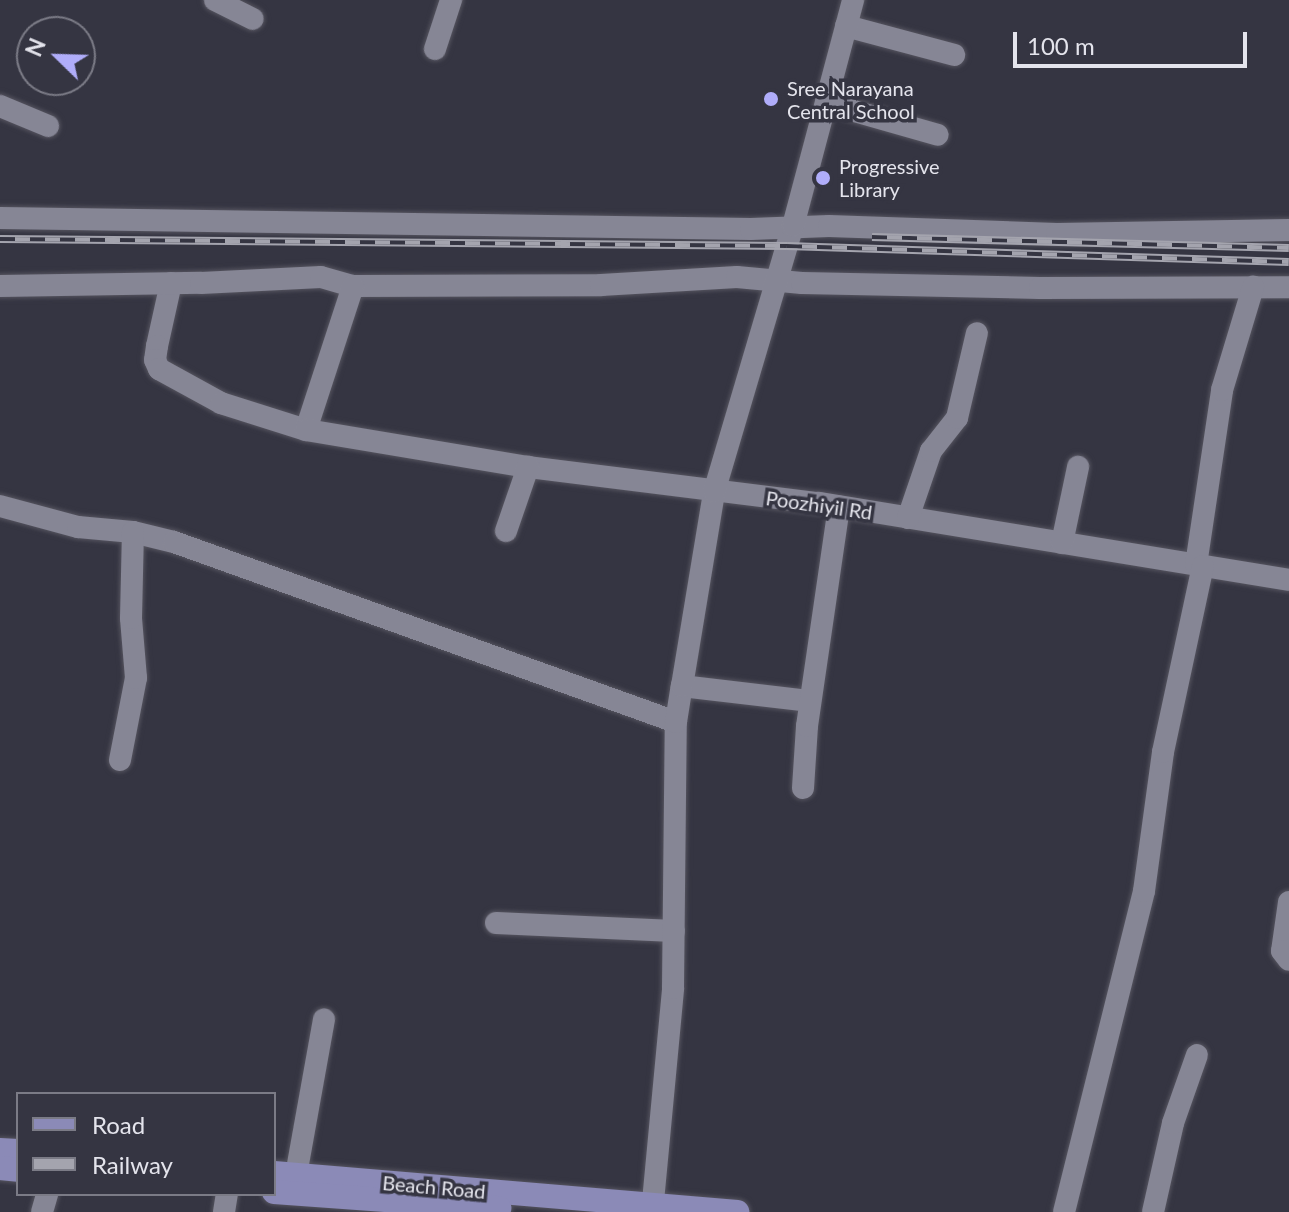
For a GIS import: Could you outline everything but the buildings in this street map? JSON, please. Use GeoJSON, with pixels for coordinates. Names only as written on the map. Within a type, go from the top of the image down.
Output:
{"type":"FeatureCollection","features":[{"type":"Feature","properties":{"kind":"main road","name":"Beach Road"},"geometry":{"type":"LineString","coordinates":[[285,1174],[653,1208],[737,1212]]}},
{"type":"Feature","properties":{"kind":"main road"},"geometry":{"type":"LineString","coordinates":[[276,1192],[392,1207],[577,1212]]}},
{"type":"Feature","properties":{"kind":"street"},"geometry":{"type":"LineString","coordinates":[[215,0],[253,19]]}},
{"type":"Feature","properties":{"kind":"street"},"geometry":{"type":"LineString","coordinates":[[435,49],[451,0]]}},
{"type":"Feature","properties":{"kind":"street"},"geometry":{"type":"LineString","coordinates":[[653,1208],[673,988],[676,722],[714,492],[793,226],[853,0]]}},
{"type":"Feature","properties":{"kind":"street"},"geometry":{"type":"LineString","coordinates":[[846,26],[954,55]]}},
{"type":"Feature","properties":{"kind":"street"},"geometry":{"type":"LineString","coordinates":[[826,103],[938,135]]}},
{"type":"Feature","properties":{"kind":"street"},"geometry":{"type":"LineString","coordinates":[[0,106],[48,126]]}},
{"type":"Feature","properties":{"kind":"street"},"geometry":{"type":"LineString","coordinates":[[0,218],[751,229],[793,226],[1015,230],[1057,234],[1289,230]]}},
{"type":"Feature","properties":{"kind":"street"},"geometry":{"type":"LineString","coordinates":[[0,286],[321,277],[353,286],[601,285],[680,279],[777,279],[802,283],[1040,288],[1289,287]]}},
{"type":"Feature","properties":{"kind":"street","name":"Poozhiyil Rd"},"geometry":{"type":"LineString","coordinates":[[171,283],[155,360],[159,369],[221,403],[306,430],[348,440],[528,467],[839,506],[1289,580]]}},
{"type":"Feature","properties":{"kind":"street"},"geometry":{"type":"LineString","coordinates":[[306,430],[353,286]]}},
{"type":"Feature","properties":{"kind":"street"},"geometry":{"type":"LineString","coordinates":[[1064,1212],[1144,891],[1163,752],[1200,566],[1222,390],[1253,287]]}},
{"type":"Feature","properties":{"kind":"street"},"geometry":{"type":"LineString","coordinates":[[908,518],[931,451],[957,418],[977,333]]}},
{"type":"Feature","properties":{"kind":"street"},"geometry":{"type":"LineString","coordinates":[[506,531],[528,467]]}},
{"type":"Feature","properties":{"kind":"street"},"geometry":{"type":"LineString","coordinates":[[1062,543],[1078,467]]}},
{"type":"Feature","properties":{"kind":"street"},"geometry":{"type":"LineString","coordinates":[[0,506],[78,527],[133,532],[263,572],[676,722]]}},
{"type":"Feature","properties":{"kind":"street"},"geometry":{"type":"LineString","coordinates":[[803,788],[810,701],[839,506]]}},
{"type":"Feature","properties":{"kind":"street"},"geometry":{"type":"LineString","coordinates":[[120,760],[136,678],[131,618],[133,532]]}},
{"type":"Feature","properties":{"kind":"street"},"geometry":{"type":"LineString","coordinates":[[682,686],[810,701]]}},
{"type":"Feature","properties":{"kind":"street"},"geometry":{"type":"LineString","coordinates":[[1289,902],[1282,951],[1289,960]]}},
{"type":"Feature","properties":{"kind":"street"},"geometry":{"type":"LineString","coordinates":[[496,923],[674,931]]}},
{"type":"Feature","properties":{"kind":"street"},"geometry":{"type":"LineString","coordinates":[[285,1174],[324,1019]]}},
{"type":"Feature","properties":{"kind":"street"},"geometry":{"type":"LineString","coordinates":[[1153,1212],[1173,1123],[1197,1055]]}},
{"type":"Feature","properties":{"kind":"railway"},"geometry":{"type":"LineString","coordinates":[[872,237],[1289,248]]}},
{"type":"Feature","properties":{"kind":"railway"},"geometry":{"type":"LineString","coordinates":[[0,239],[787,246],[1289,262]]}},
{"type":"Feature","properties":{"kind":"place","name":"Sree Narayana Central School"},"geometry":{"type":"Point","coordinates":[771,99]}},
{"type":"Feature","properties":{"kind":"place","name":"Progressive Library"},"geometry":{"type":"Point","coordinates":[823,178]}}]}
